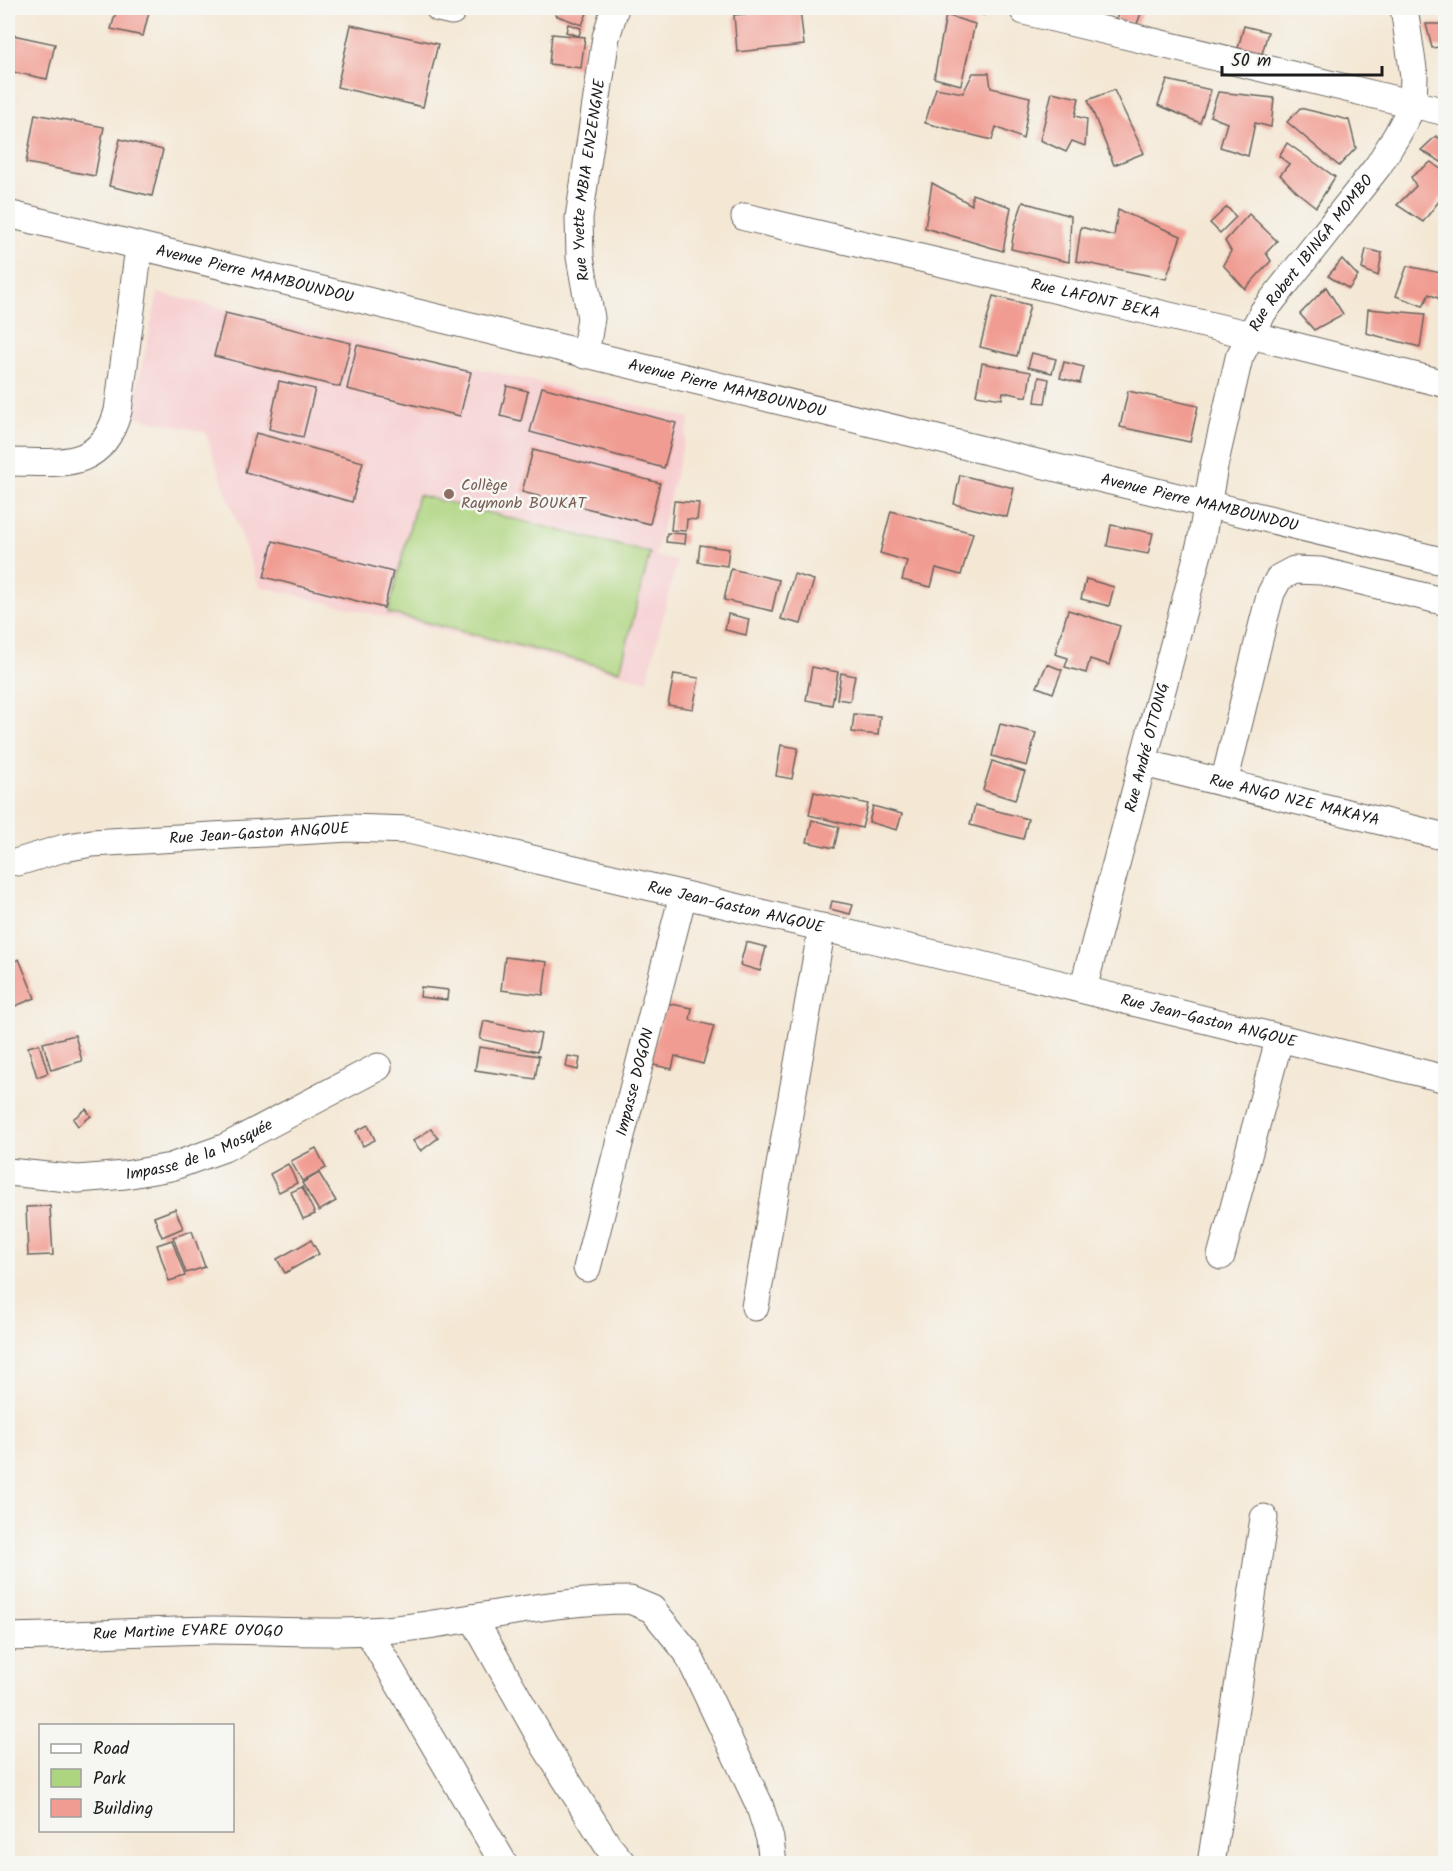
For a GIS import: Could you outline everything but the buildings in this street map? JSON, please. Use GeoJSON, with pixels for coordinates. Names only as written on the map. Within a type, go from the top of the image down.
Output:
{"type":"FeatureCollection","features":[{"type":"Feature","properties":{"kind":"street","name":"Rue Yvette MBIA ENZENGNE"},"geometry":{"type":"LineString","coordinates":[[585,355],[591,318],[580,257],[579,218],[606,37],[615,8]]}},
{"type":"Feature","properties":{"kind":"street","name":"Rue Robert IBINGA MOMBO"},"geometry":{"type":"LineString","coordinates":[[1209,504],[1214,466],[1239,358],[1263,312],[1378,166],[1413,105],[1413,76],[1404,8]]}},
{"type":"Feature","properties":{"kind":"street"},"geometry":{"type":"LineString","coordinates":[[1024,10],[1446,112]]}},
{"type":"Feature","properties":{"kind":"street","name":"Avenue Pierre MAMBOUNDOU"},"geometry":{"type":"LineString","coordinates":[[8,214],[1446,562]]}},
{"type":"Feature","properties":{"kind":"street","name":"Rue LAFONT BEKA"},"geometry":{"type":"LineString","coordinates":[[745,217],[1251,335],[1446,384]]}},
{"type":"Feature","properties":{"kind":"street"},"geometry":{"type":"LineString","coordinates":[[8,462],[68,462],[96,451],[112,430],[118,411],[139,247]]}},
{"type":"Feature","properties":{"kind":"street","name":"Rue André OTTONG"},"geometry":{"type":"LineString","coordinates":[[1083,989],[1202,542],[1209,504]]}},
{"type":"Feature","properties":{"kind":"street"},"geometry":{"type":"LineString","coordinates":[[1224,783],[1264,619],[1271,593],[1279,578],[1294,570],[1321,571],[1446,602]]}},
{"type":"Feature","properties":{"kind":"street","name":"Rue ANGO NZE MAKAYA"},"geometry":{"type":"LineString","coordinates":[[1143,764],[1446,837]]}},
{"type":"Feature","properties":{"kind":"street","name":"Rue Jean-Gaston ANGOUE"},"geometry":{"type":"LineString","coordinates":[[18,862],[64,849],[112,842],[349,828],[409,830],[1083,989],[1279,1040],[1446,1080]]}},
{"type":"Feature","properties":{"kind":"street","name":"Impasse DOGON"},"geometry":{"type":"LineString","coordinates":[[587,1268],[683,895]]}},
{"type":"Feature","properties":{"kind":"street"},"geometry":{"type":"LineString","coordinates":[[755,1308],[822,927]]}},
{"type":"Feature","properties":{"kind":"street"},"geometry":{"type":"LineString","coordinates":[[1221,1256],[1279,1040]]}},
{"type":"Feature","properties":{"kind":"street","name":"Impasse de la Mosquée"},"geometry":{"type":"LineString","coordinates":[[8,1172],[78,1179],[125,1175],[171,1167],[224,1148],[378,1067]]}},
{"type":"Feature","properties":{"kind":"street"},"geometry":{"type":"LineString","coordinates":[[1211,1863],[1264,1518]]}},
{"type":"Feature","properties":{"kind":"street","name":"Rue Martine EYARE OYOGO"},"geometry":{"type":"LineString","coordinates":[[8,1637],[211,1630],[368,1631],[473,1618],[565,1602],[630,1600],[652,1609],[687,1652],[754,1793],[770,1839],[773,1863]]}},
{"type":"Feature","properties":{"kind":"street"},"geometry":{"type":"LineString","coordinates":[[473,1618],[545,1746],[608,1846],[623,1863]]}},
{"type":"Feature","properties":{"kind":"street"},"geometry":{"type":"LineString","coordinates":[[368,1631],[504,1863]]}},
{"type":"Feature","properties":{"kind":"shaded area","name":"Collège Raymonb BOUKAT"},"geometry":{"type":"Polygon","coordinates":[[[158,293],[690,418],[655,556],[677,561],[647,681],[259,586],[205,432],[131,416],[158,293]]]}},
{"type":"Feature","properties":{"kind":"green space"},"geometry":{"type":"Polygon","coordinates":[[[418,495],[650,553],[620,671],[388,613],[418,495]]]}},
{"type":"Feature","properties":{"kind":"place","name":"Collège Raymonb BOUKAT"},"geometry":{"type":"Point","coordinates":[449,494]}}]}
